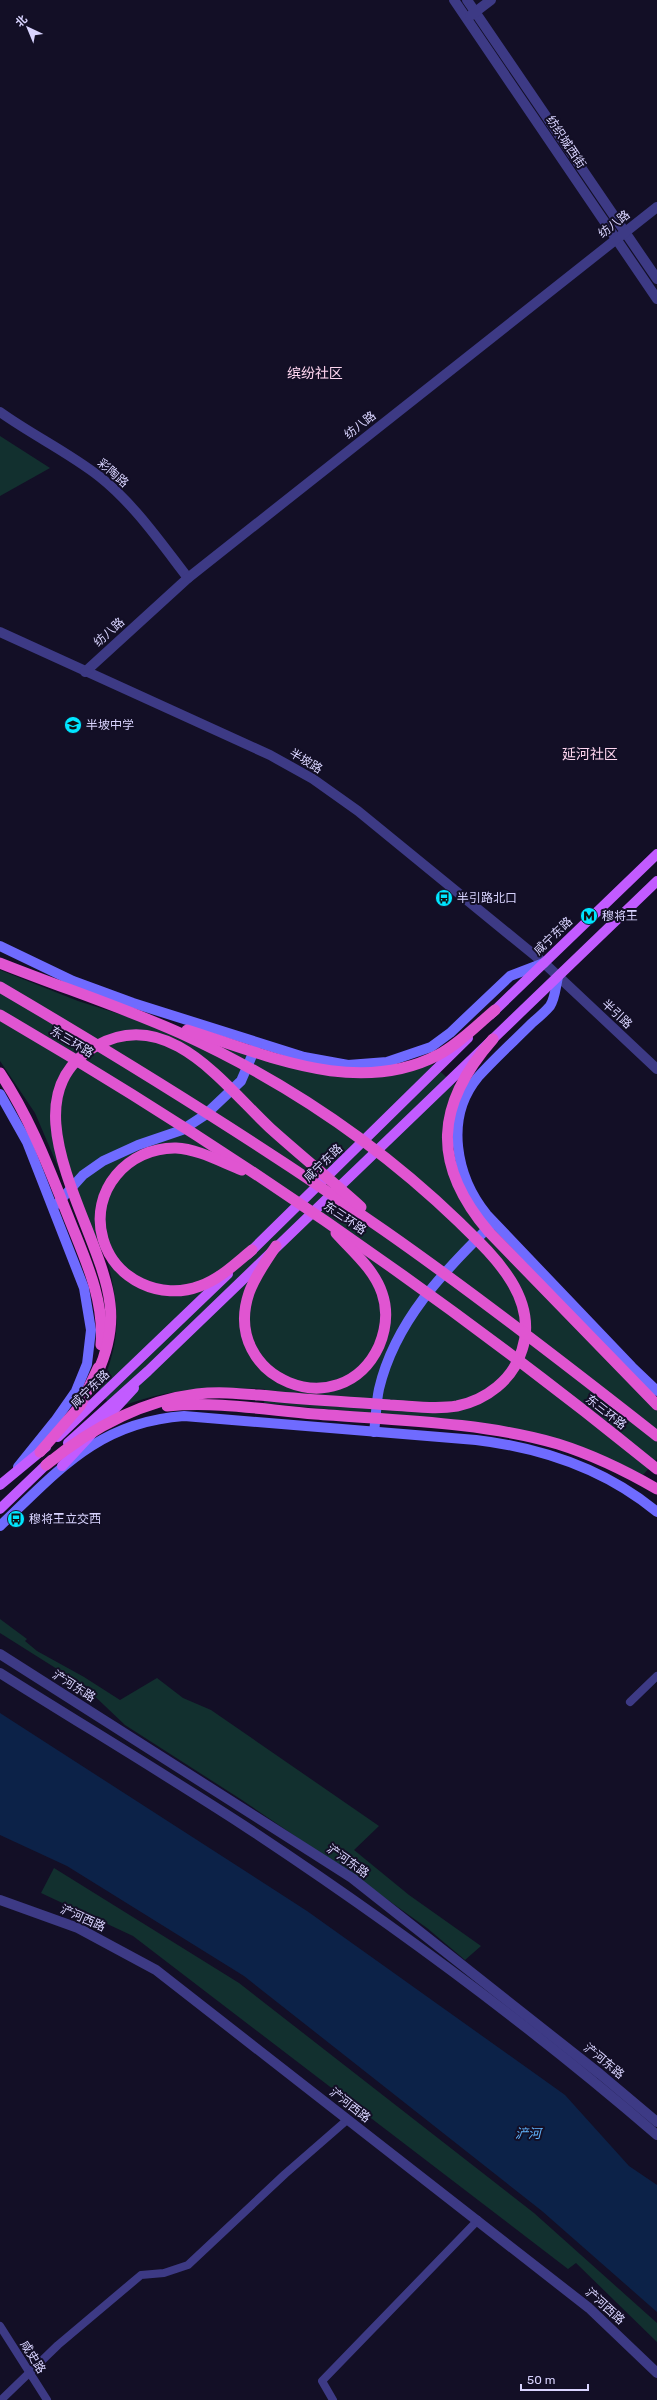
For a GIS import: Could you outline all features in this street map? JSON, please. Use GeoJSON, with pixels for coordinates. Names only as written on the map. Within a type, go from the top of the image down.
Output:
{"type":"FeatureCollection","features":[{"type":"Feature","properties":{"kind":"highway"},"geometry":{"type":"LineString","coordinates":[[0,963],[176,1031],[226,1056],[289,1092],[350,1131],[422,1188],[471,1234],[497,1262],[517,1291],[526,1321],[523,1348],[511,1373],[491,1392],[473,1401],[449,1407],[219,1393],[178,1398],[127,1413],[112,1420],[46,1465]]}},
{"type":"Feature","properties":{"kind":"highway","name":"东三环路"},"geometry":{"type":"LineString","coordinates":[[0,987],[158,1081],[397,1240],[486,1304],[657,1436]]}},
{"type":"Feature","properties":{"kind":"highway"},"geometry":{"type":"LineString","coordinates":[[138,1016],[266,1056],[344,1073],[369,1073],[398,1069],[439,1054],[495,1010]]}},
{"type":"Feature","properties":{"kind":"highway","name":"东三环路"},"geometry":{"type":"LineString","coordinates":[[0,1015],[203,1138],[322,1218],[449,1310],[657,1469]]}},
{"type":"Feature","properties":{"kind":"highway"},"geometry":{"type":"LineString","coordinates":[[40,1452],[70,1420],[94,1379],[110,1334],[109,1296],[100,1259],[61,1157],[55,1134],[54,1113],[59,1091],[70,1069],[85,1054],[105,1041],[127,1036],[151,1036],[174,1043],[194,1055],[285,1142],[397,1240]]}},
{"type":"Feature","properties":{"kind":"highway"},"geometry":{"type":"LineString","coordinates":[[493,1039],[472,1064],[458,1090],[450,1116],[448,1151],[452,1172],[465,1202],[496,1241],[657,1405]]}},
{"type":"Feature","properties":{"kind":"highway"},"geometry":{"type":"LineString","coordinates":[[0,1073],[25,1113],[39,1142],[93,1282],[102,1332],[94,1379]]}},
{"type":"Feature","properties":{"kind":"highway"},"geometry":{"type":"LineString","coordinates":[[252,1250],[215,1278],[201,1286],[175,1292],[154,1289],[134,1280],[120,1268],[110,1254],[103,1239],[100,1220],[102,1202],[107,1188],[118,1172],[129,1161],[144,1153],[175,1148],[195,1152],[262,1178]]}},
{"type":"Feature","properties":{"kind":"highway"},"geometry":{"type":"LineString","coordinates":[[276,1246],[250,1289],[244,1317],[246,1335],[256,1358],[274,1375],[294,1385],[325,1388],[344,1382],[362,1369],[375,1353],[384,1332],[386,1315],[382,1293],[369,1270],[322,1218]]}},
{"type":"Feature","properties":{"kind":"highway"},"geometry":{"type":"LineString","coordinates":[[127,1413],[166,1406],[198,1405],[493,1431],[564,1446],[608,1463],[657,1489]]}},
{"type":"Feature","properties":{"kind":"main road","name":"咸宁东路"},"geometry":{"type":"LineString","coordinates":[[0,1485],[86,1411],[440,1068],[495,1010],[657,854]]}},
{"type":"Feature","properties":{"kind":"main road","name":"咸宁东路"},"geometry":{"type":"LineString","coordinates":[[0,1509],[121,1393],[148,1371],[276,1246],[657,881]]}},
{"type":"Feature","properties":{"kind":"main road"},"geometry":{"type":"LineString","coordinates":[[0,946],[32,963],[88,987],[258,1042],[331,1063],[371,1064],[400,1059],[426,1049],[441,1041],[510,976],[544,963]]}},
{"type":"Feature","properties":{"kind":"main road"},"geometry":{"type":"LineString","coordinates":[[558,977],[550,1005],[479,1077],[470,1090],[462,1109],[458,1143],[462,1169],[472,1195],[493,1222],[657,1391]]}},
{"type":"Feature","properties":{"kind":"main road"},"geometry":{"type":"LineString","coordinates":[[53,1209],[78,1180],[96,1166],[138,1145],[182,1130],[205,1115],[241,1081],[258,1042]]}},
{"type":"Feature","properties":{"kind":"main road"},"geometry":{"type":"LineString","coordinates":[[0,1094],[20,1128],[84,1288],[89,1306],[91,1330],[89,1356],[82,1378],[72,1398],[14,1472]]}},
{"type":"Feature","properties":{"kind":"main road"},"geometry":{"type":"LineString","coordinates":[[374,1432],[382,1379],[407,1323],[445,1272],[493,1222]]}},
{"type":"Feature","properties":{"kind":"main road"},"geometry":{"type":"LineString","coordinates":[[0,1526],[62,1466],[127,1398],[148,1371]]}},
{"type":"Feature","properties":{"kind":"main road"},"geometry":{"type":"LineString","coordinates":[[62,1466],[118,1431],[148,1421],[172,1417],[197,1416],[492,1442],[542,1453],[578,1465],[633,1493],[657,1512]]}},
{"type":"Feature","properties":{"kind":"street","name":"纺织城西街"},"geometry":{"type":"LineString","coordinates":[[454,0],[657,299]]}},
{"type":"Feature","properties":{"kind":"street","name":"纺织城西街"},"geometry":{"type":"LineString","coordinates":[[467,0],[657,279]]}},
{"type":"Feature","properties":{"kind":"street"},"geometry":{"type":"LineString","coordinates":[[466,19],[491,0]]}},
{"type":"Feature","properties":{"kind":"street","name":"纺八路"},"geometry":{"type":"LineString","coordinates":[[85,672],[188,578],[657,207]]}},
{"type":"Feature","properties":{"kind":"street","name":"彩陶路"},"geometry":{"type":"LineString","coordinates":[[0,412],[69,454],[100,478],[122,498],[188,578]]}},
{"type":"Feature","properties":{"kind":"street","name":"半坡路"},"geometry":{"type":"LineString","coordinates":[[0,632],[270,755],[313,779],[358,811],[544,963],[558,977]]}},
{"type":"Feature","properties":{"kind":"street","name":"半引路"},"geometry":{"type":"LineString","coordinates":[[558,977],[657,1070]]}},
{"type":"Feature","properties":{"kind":"street","name":"浐河东路"},"geometry":{"type":"LineString","coordinates":[[0,1654],[352,1878],[600,2074],[657,2122]]}},
{"type":"Feature","properties":{"kind":"street","name":"浐河东路"},"geometry":{"type":"LineString","coordinates":[[0,1673],[208,1802],[357,1903],[504,2010],[657,2135]]}},
{"type":"Feature","properties":{"kind":"street"},"geometry":{"type":"LineString","coordinates":[[630,1702],[657,1676]]}},
{"type":"Feature","properties":{"kind":"street","name":"浐河西路"},"geometry":{"type":"LineString","coordinates":[[0,1900],[78,1928],[156,1970],[589,2308],[657,2373]]}},
{"type":"Feature","properties":{"kind":"street"},"geometry":{"type":"LineString","coordinates":[[1,2400],[58,2345],[141,2276],[164,2273],[188,2265],[286,2174],[347,2120]]}},
{"type":"Feature","properties":{"kind":"street"},"geometry":{"type":"LineString","coordinates":[[332,2400],[322,2381],[478,2220]]}},
{"type":"Feature","properties":{"kind":"street","name":"咸史路"},"geometry":{"type":"LineString","coordinates":[[0,2326],[47,2400]]}},
{"type":"Feature","properties":{"kind":"green space"},"geometry":{"type":"Polygon","coordinates":[[[0,436],[50,468],[0,496],[0,436]]]}},
{"type":"Feature","properties":{"kind":"green space"},"geometry":{"type":"Polygon","coordinates":[[[0,970],[78,1001],[233,1050],[336,1077],[370,1078],[400,1074],[432,1064],[455,1085],[445,1163],[586,1336],[657,1411],[657,1459],[643,1475],[588,1450],[534,1433],[494,1425],[264,1403],[265,1389],[206,1388],[188,1390],[152,1397],[114,1409],[99,1391],[112,1353],[116,1337],[117,1321],[116,1305],[105,1250],[94,1251],[35,1113],[0,1061],[0,970]]]}},
{"type":"Feature","properties":{"kind":"green space"},"geometry":{"type":"Polygon","coordinates":[[[0,1619],[27,1639],[25,1641],[37,1651],[84,1677],[120,1700],[157,1678],[183,1698],[211,1710],[379,1826],[354,1850],[409,1895],[481,1946],[465,1960],[427,1928],[360,1880],[242,1800],[125,1725],[84,1686],[0,1633],[0,1619]]]}},
{"type":"Feature","properties":{"kind":"green space"},"geometry":{"type":"Polygon","coordinates":[[[54,1868],[239,1983],[534,2213],[657,2323],[657,2342],[576,2263],[568,2269],[133,1936],[41,1893],[54,1868]]]}},
{"type":"Feature","properties":{"kind":"water","name":"浐河"},"geometry":{"type":"Polygon","coordinates":[[[0,1713],[307,1911],[565,2095],[629,2166],[657,2185],[657,2312],[542,2211],[244,1976],[67,1866],[0,1835],[0,1713]]]}},
{"type":"Feature","properties":{"kind":"place","name":"半坡中学"},"geometry":{"type":"Point","coordinates":[73,725]}},
{"type":"Feature","properties":{"kind":"place","name":"半引路北口"},"geometry":{"type":"Point","coordinates":[444,898]}},
{"type":"Feature","properties":{"kind":"place","name":"穆将王"},"geometry":{"type":"Point","coordinates":[589,916]}},
{"type":"Feature","properties":{"kind":"place","name":"穆将王立交西"},"geometry":{"type":"Point","coordinates":[16,1519]}},
{"type":"Feature","properties":{"kind":"district","name":"缤纷社区"},"geometry":{"type":"Point","coordinates":[315,373]}},
{"type":"Feature","properties":{"kind":"district","name":"延河社区"},"geometry":{"type":"Point","coordinates":[590,754]}}]}
